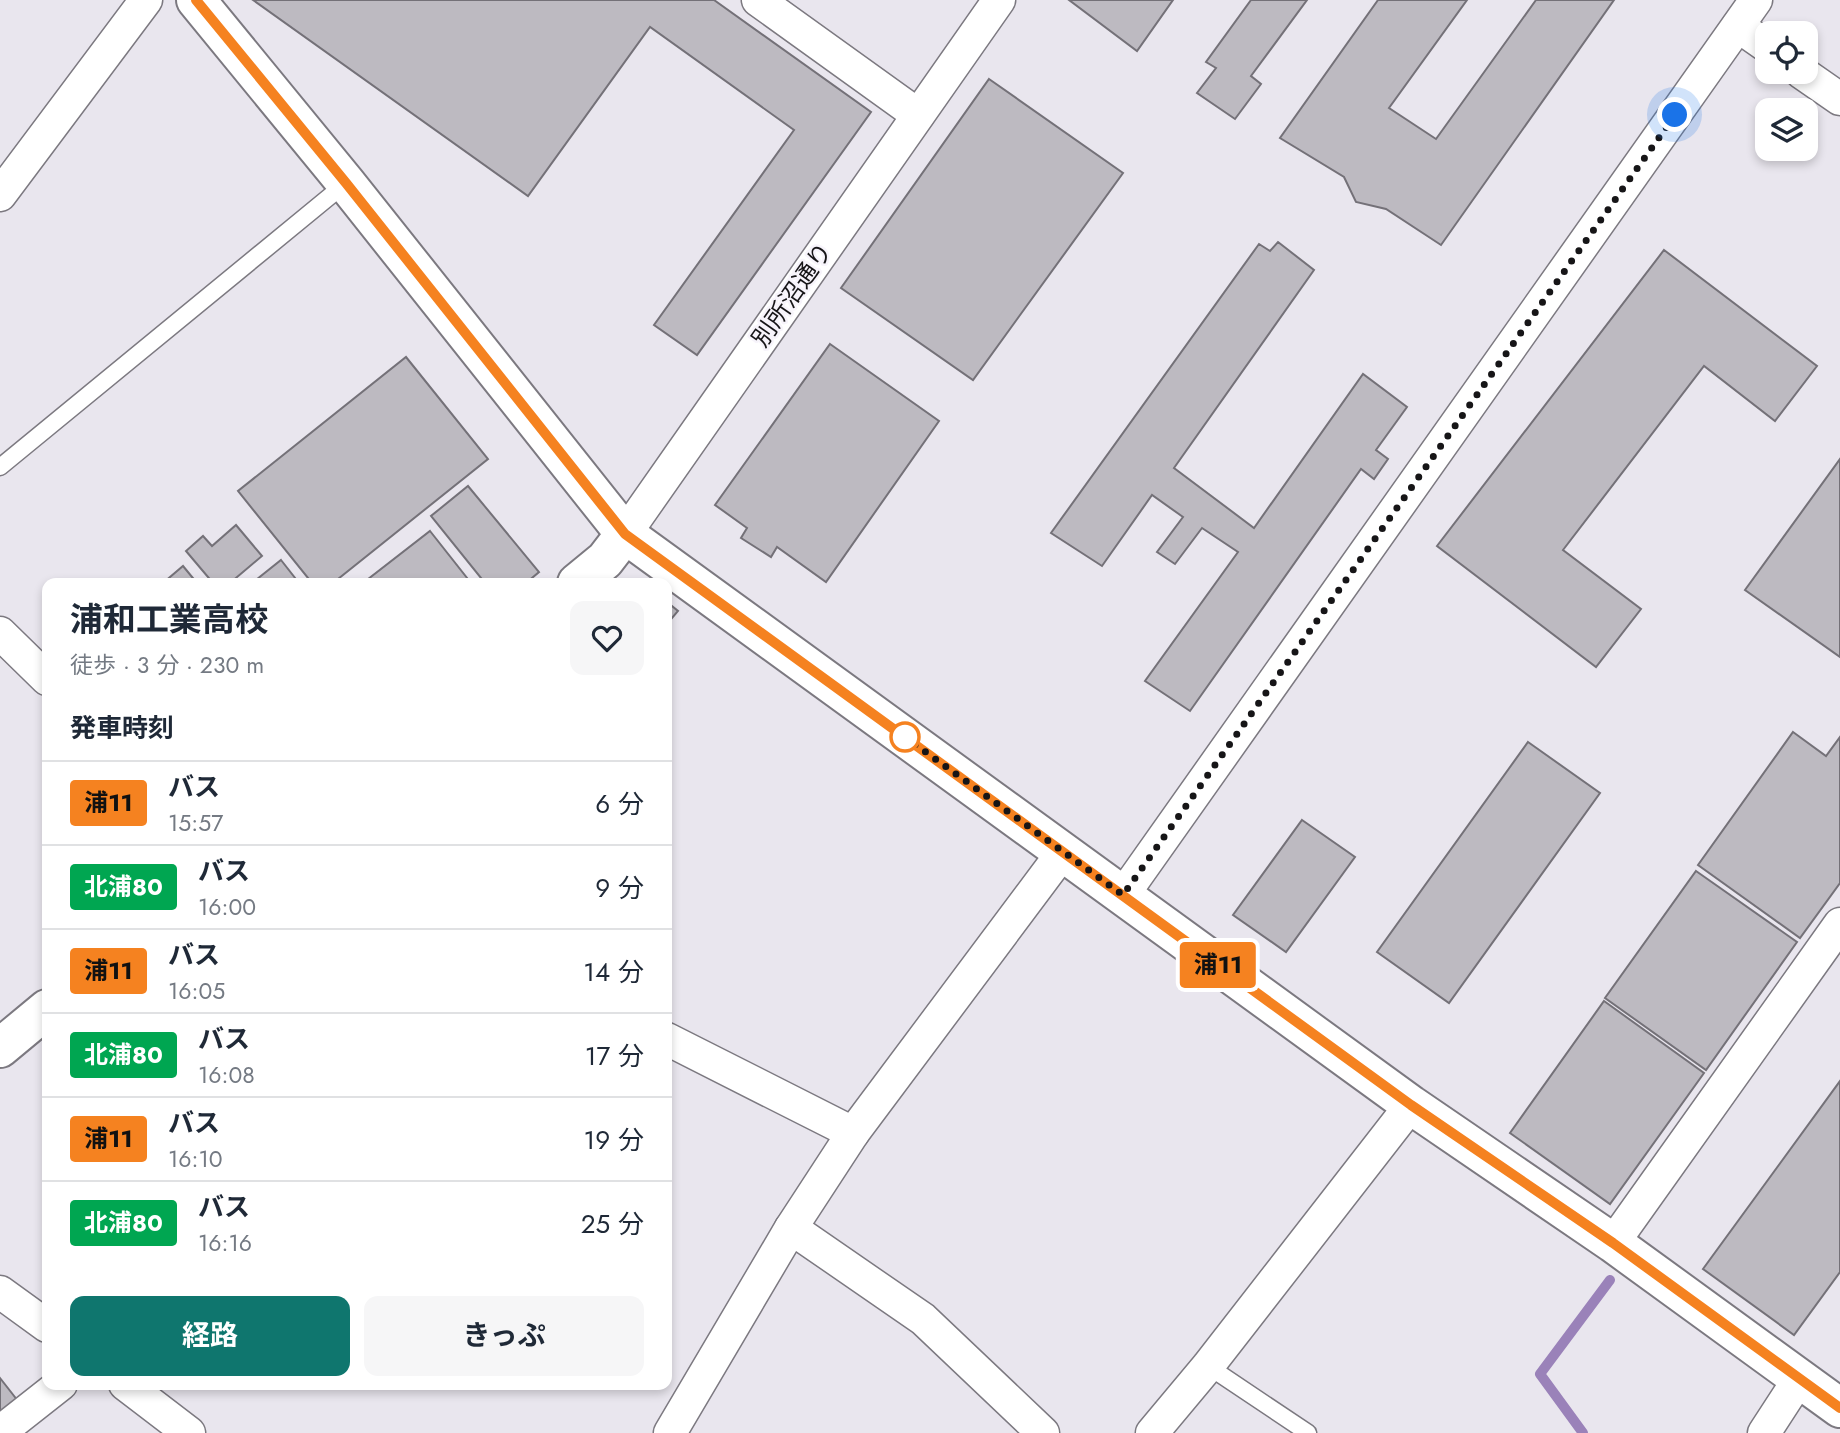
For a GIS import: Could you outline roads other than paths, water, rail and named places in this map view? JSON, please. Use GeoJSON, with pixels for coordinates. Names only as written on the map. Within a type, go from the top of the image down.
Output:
{"type":"FeatureCollection","features":[{"type":"Feature","properties":{"kind":"main road"},"geometry":{"type":"LineString","coordinates":[[196,0],[346,183],[625,534],[1411,1105],[1613,1243],[1840,1408]]}},
{"type":"Feature","properties":{"kind":"main road","name":"別所沼通り"},"geometry":{"type":"LineString","coordinates":[[583,578],[604,560],[625,534]]}},
{"type":"Feature","properties":{"kind":"main road"},"geometry":{"type":"LineString","coordinates":[[0,1048],[42,1013]]}},
{"type":"Feature","properties":{"kind":"street"},"geometry":{"type":"LineString","coordinates":[[0,195],[146,0]]}},
{"type":"Feature","properties":{"kind":"street"},"geometry":{"type":"LineString","coordinates":[[758,0],[918,115]]}},
{"type":"Feature","properties":{"kind":"street","name":"別所沼通り"},"geometry":{"type":"LineString","coordinates":[[625,534],[999,0]]}},
{"type":"Feature","properties":{"kind":"street"},"geometry":{"type":"LineString","coordinates":[[1123,895],[1756,0]]}},
{"type":"Feature","properties":{"kind":"street"},"geometry":{"type":"LineString","coordinates":[[1738,26],[1755,38]]}},
{"type":"Feature","properties":{"kind":"street"},"geometry":{"type":"LineString","coordinates":[[1818,84],[1840,99]]}},
{"type":"Feature","properties":{"kind":"street"},"geometry":{"type":"LineString","coordinates":[[0,633],[42,674]]}},
{"type":"Feature","properties":{"kind":"street"},"geometry":{"type":"LineString","coordinates":[[670,1433],[790,1228],[853,1132],[1063,852]]}},
{"type":"Feature","properties":{"kind":"street"},"geometry":{"type":"LineString","coordinates":[[1613,1243],[1840,923]]}},
{"type":"Feature","properties":{"kind":"street"},"geometry":{"type":"LineString","coordinates":[[672,1042],[853,1132]]}},
{"type":"Feature","properties":{"kind":"street"},"geometry":{"type":"LineString","coordinates":[[1152,1433],[1208,1366],[1411,1105]]}},
{"type":"Feature","properties":{"kind":"street"},"geometry":{"type":"LineString","coordinates":[[790,1228],[923,1319],[1043,1433]]}},
{"type":"Feature","properties":{"kind":"street"},"geometry":{"type":"LineString","coordinates":[[0,1292],[42,1322]]}},
{"type":"Feature","properties":{"kind":"street"},"geometry":{"type":"LineString","coordinates":[[1764,1433],[1799,1379]]}},
{"type":"Feature","properties":{"kind":"street"},"geometry":{"type":"LineString","coordinates":[[0,1432],[53,1390]]}},
{"type":"Feature","properties":{"kind":"street"},"geometry":{"type":"LineString","coordinates":[[133,1390],[189,1433]]}},
{"type":"Feature","properties":{"kind":"lane"},"geometry":{"type":"LineString","coordinates":[[0,467],[346,183]]}},
{"type":"Feature","properties":{"kind":"lane"},"geometry":{"type":"LineString","coordinates":[[1208,1366],[1308,1433]]}},
{"type":"Feature","properties":{"kind":"waterway"},"geometry":{"type":"LineString","coordinates":[[1583,1433],[1540,1374],[1610,1280]]}}]}
